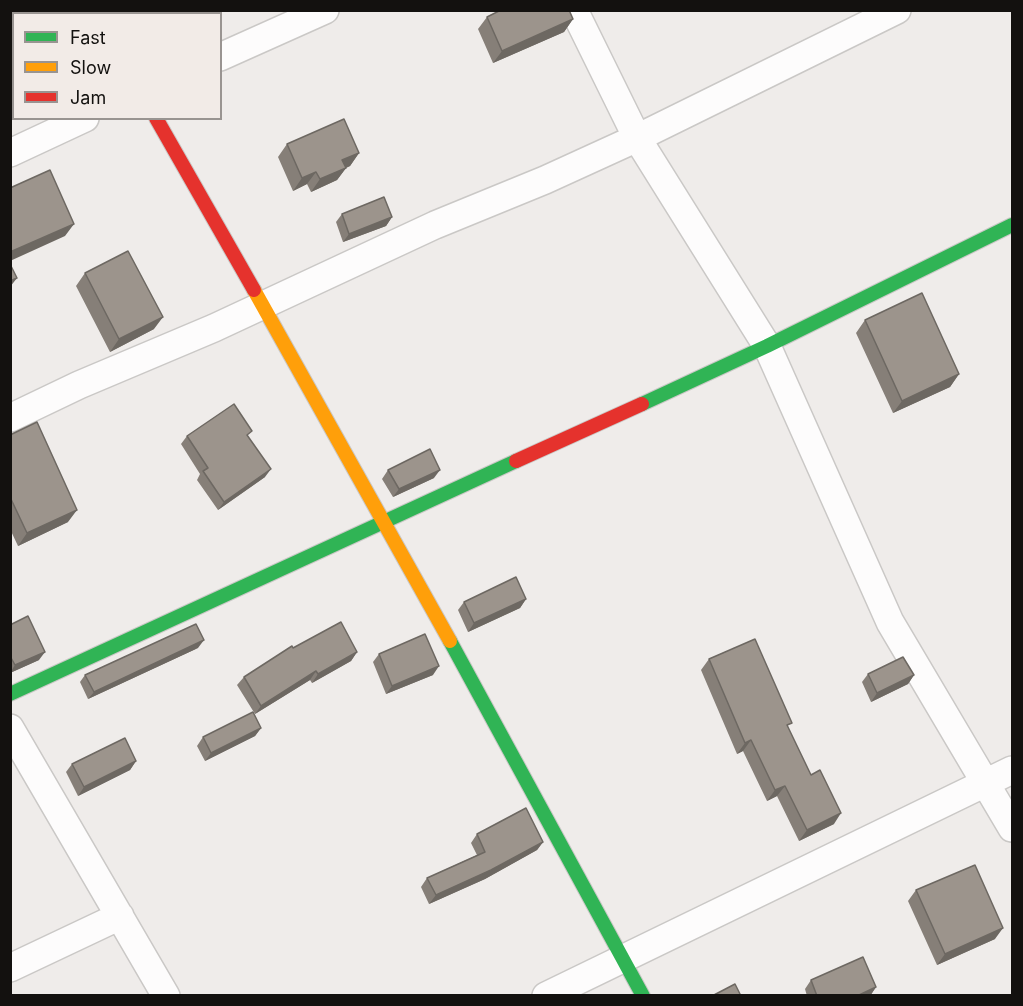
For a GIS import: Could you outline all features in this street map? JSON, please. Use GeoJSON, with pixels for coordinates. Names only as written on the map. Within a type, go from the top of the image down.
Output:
{"type":"FeatureCollection","features":[{"type":"Feature","properties":{"kind":"street"},"geometry":{"type":"LineString","coordinates":[[222,56],[325,10]]}},
{"type":"Feature","properties":{"kind":"street"},"geometry":{"type":"LineString","coordinates":[[574,10],[637,138],[767,346],[890,622],[1012,828]]}},
{"type":"Feature","properties":{"kind":"street"},"geometry":{"type":"LineString","coordinates":[[10,418],[435,225],[545,180],[637,138],[897,10]]}},
{"type":"Feature","properties":{"kind":"street"},"geometry":{"type":"LineString","coordinates":[[10,153],[82,120]]}},
{"type":"Feature","properties":{"kind":"street"},"geometry":{"type":"LineString","coordinates":[[157,120],[385,522],[528,788],[644,996]]}},
{"type":"Feature","properties":{"kind":"street"},"geometry":{"type":"LineString","coordinates":[[10,694],[767,346],[1012,225]]}},
{"type":"Feature","properties":{"kind":"street"},"geometry":{"type":"LineString","coordinates":[[10,728],[166,996]]}},
{"type":"Feature","properties":{"kind":"street"},"geometry":{"type":"LineString","coordinates":[[546,996],[1012,770]]}},
{"type":"Feature","properties":{"kind":"street"},"geometry":{"type":"LineString","coordinates":[[10,968],[120,916]]}},
{"type":"Feature","properties":{"kind":"building"},"geometry":{"type":"Polygon","coordinates":[[[501,10],[569,10],[573,19],[502,51],[487,17],[501,10]]]}},
{"type":"Feature","properties":{"kind":"building"},"geometry":{"type":"Polygon","coordinates":[[[344,119],[359,153],[342,160],[346,168],[320,179],[316,172],[302,178],[287,144],[344,119]]]}},
{"type":"Feature","properties":{"kind":"building"},"geometry":{"type":"Polygon","coordinates":[[[50,170],[74,224],[10,252],[10,188],[50,170]]]}},
{"type":"Feature","properties":{"kind":"building"},"geometry":{"type":"Polygon","coordinates":[[[384,197],[392,217],[349,234],[342,214],[384,197]]]}},
{"type":"Feature","properties":{"kind":"building"},"geometry":{"type":"Polygon","coordinates":[[[128,251],[163,317],[119,339],[85,273],[128,251]]]}},
{"type":"Feature","properties":{"kind":"building"},"geometry":{"type":"Polygon","coordinates":[[[10,264],[17,278],[10,281],[10,264]]]}},
{"type":"Feature","properties":{"kind":"building"},"geometry":{"type":"Polygon","coordinates":[[[922,293],[959,374],[902,401],[865,320],[922,293]]]}},
{"type":"Feature","properties":{"kind":"building"},"geometry":{"type":"Polygon","coordinates":[[[234,404],[252,431],[247,435],[271,469],[224,502],[203,471],[208,468],[187,436],[234,404]]]}},
{"type":"Feature","properties":{"kind":"building"},"geometry":{"type":"Polygon","coordinates":[[[37,422],[77,510],[27,533],[10,497],[10,435],[37,422]]]}},
{"type":"Feature","properties":{"kind":"building"},"geometry":{"type":"Polygon","coordinates":[[[430,449],[440,470],[399,489],[388,470],[430,449]]]}},
{"type":"Feature","properties":{"kind":"building"},"geometry":{"type":"Polygon","coordinates":[[[516,577],[526,599],[474,623],[464,602],[516,577]]]}},
{"type":"Feature","properties":{"kind":"building"},"geometry":{"type":"Polygon","coordinates":[[[28,616],[45,652],[15,665],[10,656],[10,625],[28,616]]]}},
{"type":"Feature","properties":{"kind":"building"},"geometry":{"type":"Polygon","coordinates":[[[341,622],[357,652],[318,674],[316,671],[261,706],[244,677],[292,646],[293,648],[341,622]]]}},
{"type":"Feature","properties":{"kind":"building"},"geometry":{"type":"Polygon","coordinates":[[[196,624],[204,640],[94,692],[85,675],[196,624]]]}},
{"type":"Feature","properties":{"kind":"building"},"geometry":{"type":"Polygon","coordinates":[[[425,634],[439,666],[392,686],[379,654],[425,634]]]}},
{"type":"Feature","properties":{"kind":"building"},"geometry":{"type":"Polygon","coordinates":[[[755,639],[792,723],[787,725],[811,775],[820,770],[841,813],[807,830],[785,786],[775,790],[751,740],[745,743],[709,659],[755,639]]]}},
{"type":"Feature","properties":{"kind":"building"},"geometry":{"type":"Polygon","coordinates":[[[903,657],[914,675],[877,693],[868,674],[903,657]]]}},
{"type":"Feature","properties":{"kind":"building"},"geometry":{"type":"Polygon","coordinates":[[[253,712],[261,728],[211,753],[203,737],[253,712]]]}},
{"type":"Feature","properties":{"kind":"building"},"geometry":{"type":"Polygon","coordinates":[[[125,738],[136,761],[84,787],[72,764],[125,738]]]}},
{"type":"Feature","properties":{"kind":"building"},"geometry":{"type":"Polygon","coordinates":[[[526,808],[543,842],[491,870],[436,895],[427,878],[485,852],[477,834],[526,808]]]}},
{"type":"Feature","properties":{"kind":"building"},"geometry":{"type":"Polygon","coordinates":[[[975,865],[1003,928],[945,954],[916,890],[975,865]]]}},
{"type":"Feature","properties":{"kind":"building"},"geometry":{"type":"Polygon","coordinates":[[[863,957],[876,987],[857,996],[817,996],[811,980],[863,957]]]}},
{"type":"Feature","properties":{"kind":"building"},"geometry":{"type":"Polygon","coordinates":[[[735,984],[741,996],[712,996],[735,984]]]}},
{"type":"Feature","properties":{"kind":"traffic: fast"},"geometry":{"type":"LineString","coordinates":[[642,404],[767,346],[1012,225]]}},
{"type":"Feature","properties":{"kind":"traffic: fast"},"geometry":{"type":"LineString","coordinates":[[10,694],[516,461]]}},
{"type":"Feature","properties":{"kind":"traffic: fast"},"geometry":{"type":"LineString","coordinates":[[450,641],[643,996]]}},
{"type":"Feature","properties":{"kind":"traffic: slow"},"geometry":{"type":"LineString","coordinates":[[254,290],[450,641]]}},
{"type":"Feature","properties":{"kind":"traffic: jam"},"geometry":{"type":"LineString","coordinates":[[157,120],[254,290]]}},
{"type":"Feature","properties":{"kind":"traffic: jam"},"geometry":{"type":"LineString","coordinates":[[516,461],[642,404]]}}]}
